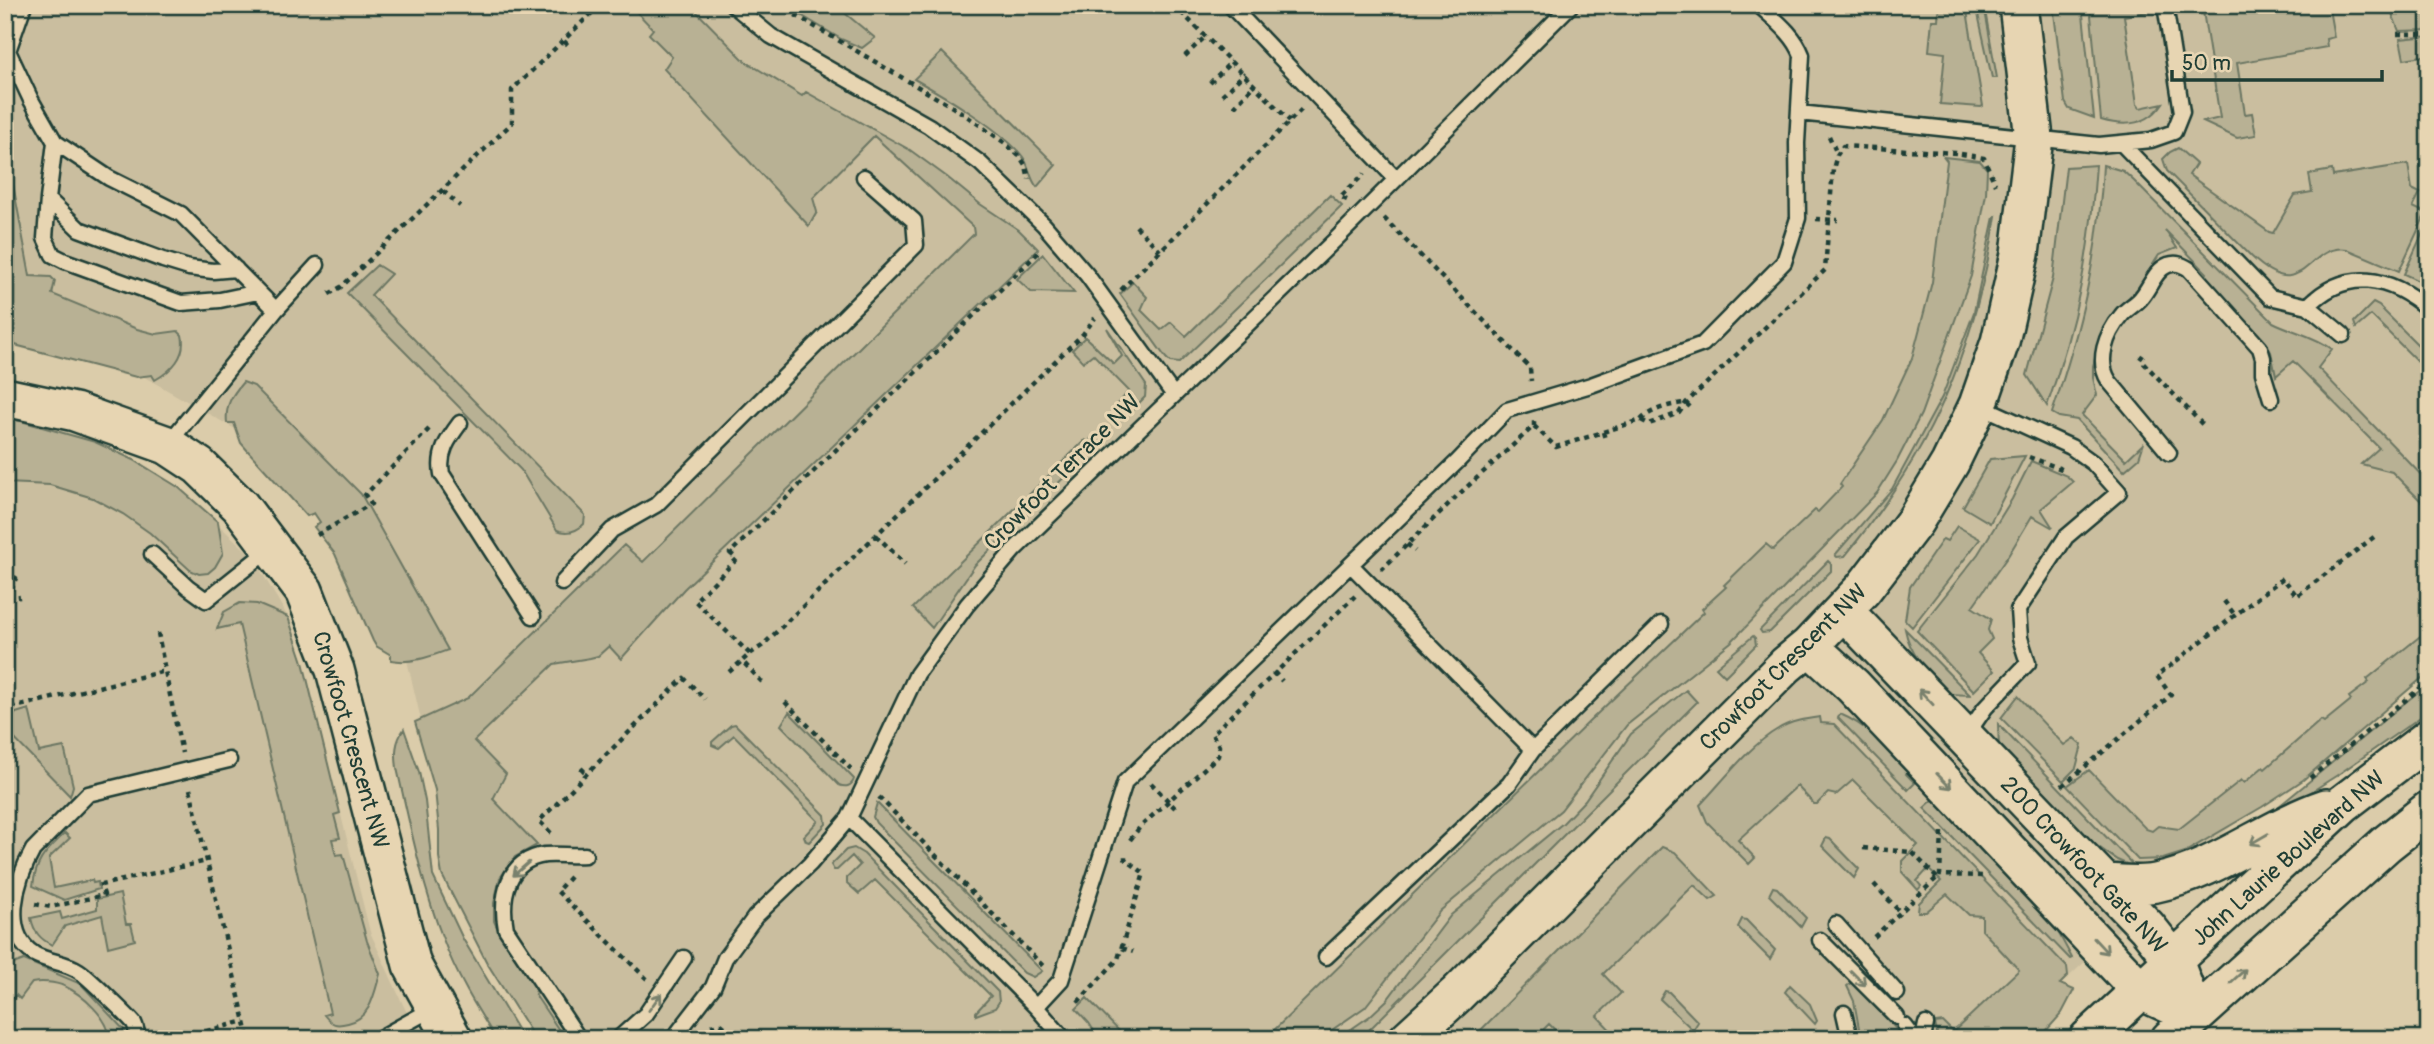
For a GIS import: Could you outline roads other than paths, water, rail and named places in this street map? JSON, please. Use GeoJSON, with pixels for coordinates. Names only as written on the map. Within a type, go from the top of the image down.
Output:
{"type":"FeatureCollection","features":[{"type":"Feature","properties":{"kind":"street","name":"Crowfoot Crescent NW"},"geometry":{"type":"LineString","coordinates":[[1408,1039],[1456,995],[1786,665],[1809,646],[1863,589],[1914,521],[1950,463],[1979,405],[2000,342],[2020,254],[2034,138],[2018,5]]}},
{"type":"Feature","properties":{"kind":"street","name":"Crowfoot Crescent NW"},"geometry":{"type":"LineString","coordinates":[[5,397],[75,412],[167,445],[199,466],[232,498],[304,591],[335,670],[412,965],[453,1039]]}},
{"type":"Feature","properties":{"kind":"street","name":"200 Crowfoot Gate NW"},"geometry":{"type":"LineString","coordinates":[[1843,610],[2147,927],[2174,961],[2182,1028]]}},
{"type":"Feature","properties":{"kind":"street","name":"200 Crowfoot Gate NW"},"geometry":{"type":"LineString","coordinates":[[1809,646],[1853,686],[2141,990],[2182,1028]]}},
{"type":"Feature","properties":{"kind":"street","name":"John Laurie Boulevard NW"},"geometry":{"type":"LineString","coordinates":[[2088,1039],[2344,803],[2429,738]]}},
{"type":"Feature","properties":{"kind":"street"},"geometry":{"type":"LineString","coordinates":[[2107,884],[2154,883],[2192,872],[2226,858],[2304,816],[2344,803]]}},
{"type":"Feature","properties":{"kind":"street"},"geometry":{"type":"LineString","coordinates":[[2182,1028],[2386,844],[2429,810]]}},
{"type":"Feature","properties":{"kind":"lane"},"geometry":{"type":"LineString","coordinates":[[24,5],[8,51],[55,142],[109,178],[181,214],[276,310]]}},
{"type":"Feature","properties":{"kind":"lane"},"geometry":{"type":"LineString","coordinates":[[733,5],[771,36],[929,127],[980,163],[1044,225],[1087,275],[1173,394]]}},
{"type":"Feature","properties":{"kind":"lane"},"geometry":{"type":"LineString","coordinates":[[1230,5],[1396,179]]}},
{"type":"Feature","properties":{"kind":"lane","name":"Crowfoot Terrace NW"},"geometry":{"type":"LineString","coordinates":[[673,1039],[713,988],[725,958],[755,917],[810,864],[849,818],[917,674],[967,605],[1030,532],[1396,179],[1571,5]]}},
{"type":"Feature","properties":{"kind":"lane"},"geometry":{"type":"LineString","coordinates":[[1036,1007],[1061,980],[1125,782],[1351,565],[1507,410],[1591,385],[1703,344],[1784,262],[1798,218],[1802,55],[1798,44],[1759,5]]}},
{"type":"Feature","properties":{"kind":"lane"},"geometry":{"type":"LineString","coordinates":[[1799,113],[2099,145],[2151,141],[2174,132],[2182,112],[2165,5]]}},
{"type":"Feature","properties":{"kind":"lane"},"geometry":{"type":"LineString","coordinates":[[55,142],[45,238],[53,255],[181,303],[220,300],[258,292]]}},
{"type":"Feature","properties":{"kind":"lane"},"geometry":{"type":"LineString","coordinates":[[2121,143],[2270,297],[2308,306],[2343,335]]}},
{"type":"Feature","properties":{"kind":"lane"},"geometry":{"type":"LineString","coordinates":[[562,583],[612,530],[656,505],[916,245],[914,221],[864,177]]}},
{"type":"Feature","properties":{"kind":"lane"},"geometry":{"type":"LineString","coordinates":[[48,199],[79,229],[151,256],[188,268],[213,271],[236,269]]}},
{"type":"Feature","properties":{"kind":"lane"},"geometry":{"type":"LineString","coordinates":[[2169,453],[2102,370],[2104,350],[2113,327],[2122,315],[2141,299],[2159,271],[2169,265],[2180,264],[2189,269],[2260,348],[2263,373],[2272,399]]}},
{"type":"Feature","properties":{"kind":"lane"},"geometry":{"type":"LineString","coordinates":[[167,445],[276,310],[317,265]]}},
{"type":"Feature","properties":{"kind":"lane"},"geometry":{"type":"LineString","coordinates":[[2308,306],[2319,295],[2343,282],[2367,279],[2412,295],[2429,310]]}},
{"type":"Feature","properties":{"kind":"lane"},"geometry":{"type":"LineString","coordinates":[[1964,738],[1985,708],[2028,663],[2020,638],[2018,610],[2066,537],[2119,492],[2093,463],[2071,447],[1979,405]]}},
{"type":"Feature","properties":{"kind":"lane"},"geometry":{"type":"LineString","coordinates":[[460,423],[444,447],[440,465],[442,474],[533,616]]}},
{"type":"Feature","properties":{"kind":"lane"},"geometry":{"type":"LineString","coordinates":[[152,554],[206,600],[272,547]]}},
{"type":"Feature","properties":{"kind":"lane"},"geometry":{"type":"LineString","coordinates":[[1351,565],[1534,750]]}},
{"type":"Feature","properties":{"kind":"lane"},"geometry":{"type":"LineString","coordinates":[[1326,957],[1509,784],[1534,750],[1661,624]]}},
{"type":"Feature","properties":{"kind":"lane"},"geometry":{"type":"LineString","coordinates":[[137,1039],[135,1025],[79,971],[30,952],[17,934],[13,915],[27,862],[33,850],[88,794],[229,760]]}},
{"type":"Feature","properties":{"kind":"lane"},"geometry":{"type":"LineString","coordinates":[[849,818],[1036,1007],[1064,1039]]}},
{"type":"Feature","properties":{"kind":"lane"},"geometry":{"type":"LineString","coordinates":[[579,1039],[506,929],[503,911],[504,892],[523,863],[544,855],[584,855]]}},
{"type":"Feature","properties":{"kind":"lane"},"geometry":{"type":"LineString","coordinates":[[1836,924],[1898,993]]}},
{"type":"Feature","properties":{"kind":"lane"},"geometry":{"type":"LineString","coordinates":[[1820,940],[1901,1021],[1915,1039]]}},
{"type":"Feature","properties":{"kind":"lane"},"geometry":{"type":"LineString","coordinates":[[618,1039],[646,1014],[684,958]]}},
{"type":"Feature","properties":{"kind":"lane"},"geometry":{"type":"LineString","coordinates":[[378,1039],[435,1008]]}},
{"type":"Feature","properties":{"kind":"lane"},"geometry":{"type":"LineString","coordinates":[[1844,1013],[1850,1039]]}}]}
